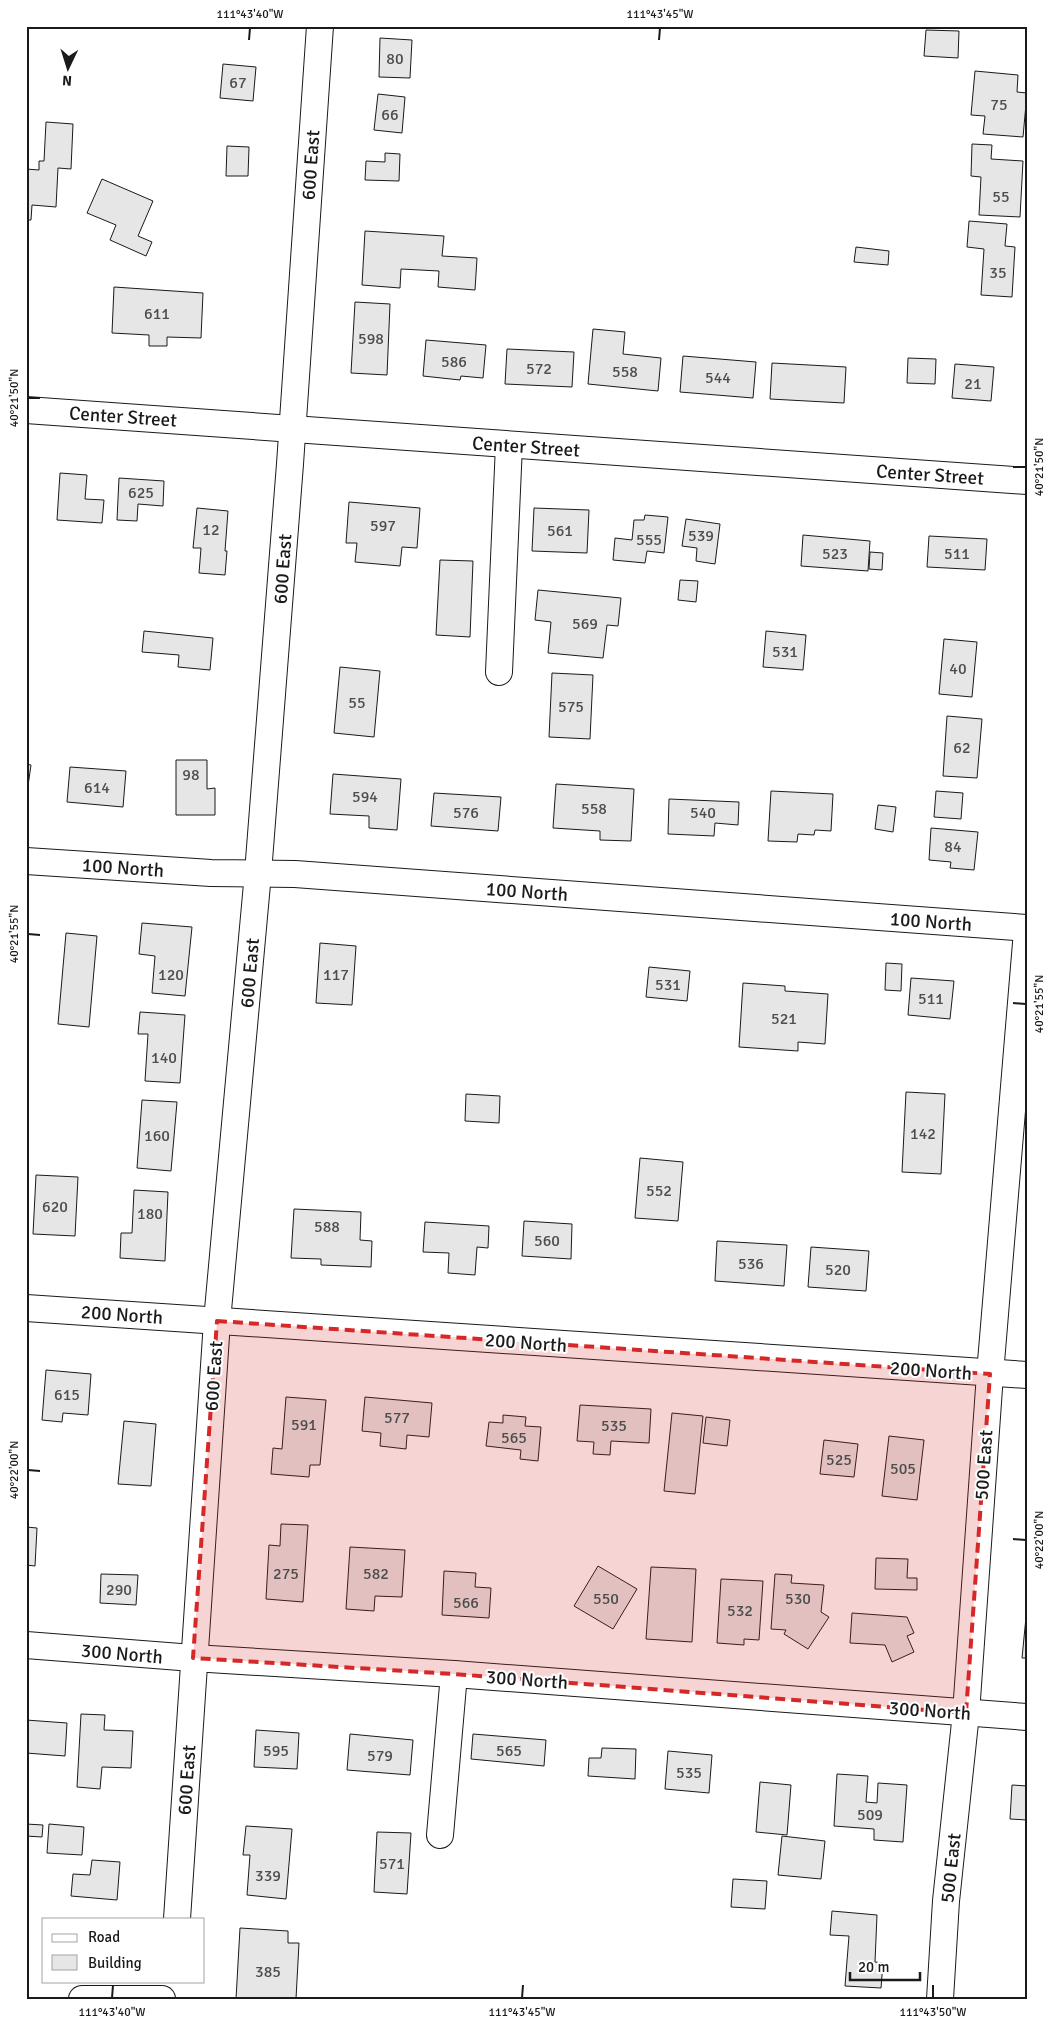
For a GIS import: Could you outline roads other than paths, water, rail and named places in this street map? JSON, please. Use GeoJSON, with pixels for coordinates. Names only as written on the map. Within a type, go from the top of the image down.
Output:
{"type":"FeatureCollection","features":[{"type":"Feature","properties":{"kind":"street","name":"600 East"},"geometry":{"type":"LineString","coordinates":[[177,1918],[217,1321],[258,873],[320,26]]}},
{"type":"Feature","properties":{"kind":"street","name":"Center Street"},"geometry":{"type":"LineString","coordinates":[[26,410],[1027,481]]}},
{"type":"Feature","properties":{"kind":"street"},"geometry":{"type":"LineString","coordinates":[[499,672],[509,445]]}},
{"type":"Feature","properties":{"kind":"street","name":"100 North"},"geometry":{"type":"LineString","coordinates":[[26,861],[211,873],[305,874],[1027,930]]}},
{"type":"Feature","properties":{"kind":"street","name":"500 East"},"geometry":{"type":"LineString","coordinates":[[940,1999],[946,1902],[966,1713],[990,1374],[1027,930]]}},
{"type":"Feature","properties":{"kind":"street","name":"200 North"},"geometry":{"type":"LineString","coordinates":[[26,1308],[1027,1375]]}},
{"type":"Feature","properties":{"kind":"street","name":"300 North"},"geometry":{"type":"LineString","coordinates":[[26,1645],[194,1658],[454,1674],[1027,1717]]}},
{"type":"Feature","properties":{"kind":"street"},"geometry":{"type":"LineString","coordinates":[[440,1835],[454,1674]]}},
{"type":"Feature","properties":{"kind":"street"},"geometry":{"type":"LineString","coordinates":[[172,1999],[173,1982]]}},
{"type":"Feature","properties":{"kind":"street"},"geometry":{"type":"LineString","coordinates":[[82,1999],[162,1999]]}}]}
